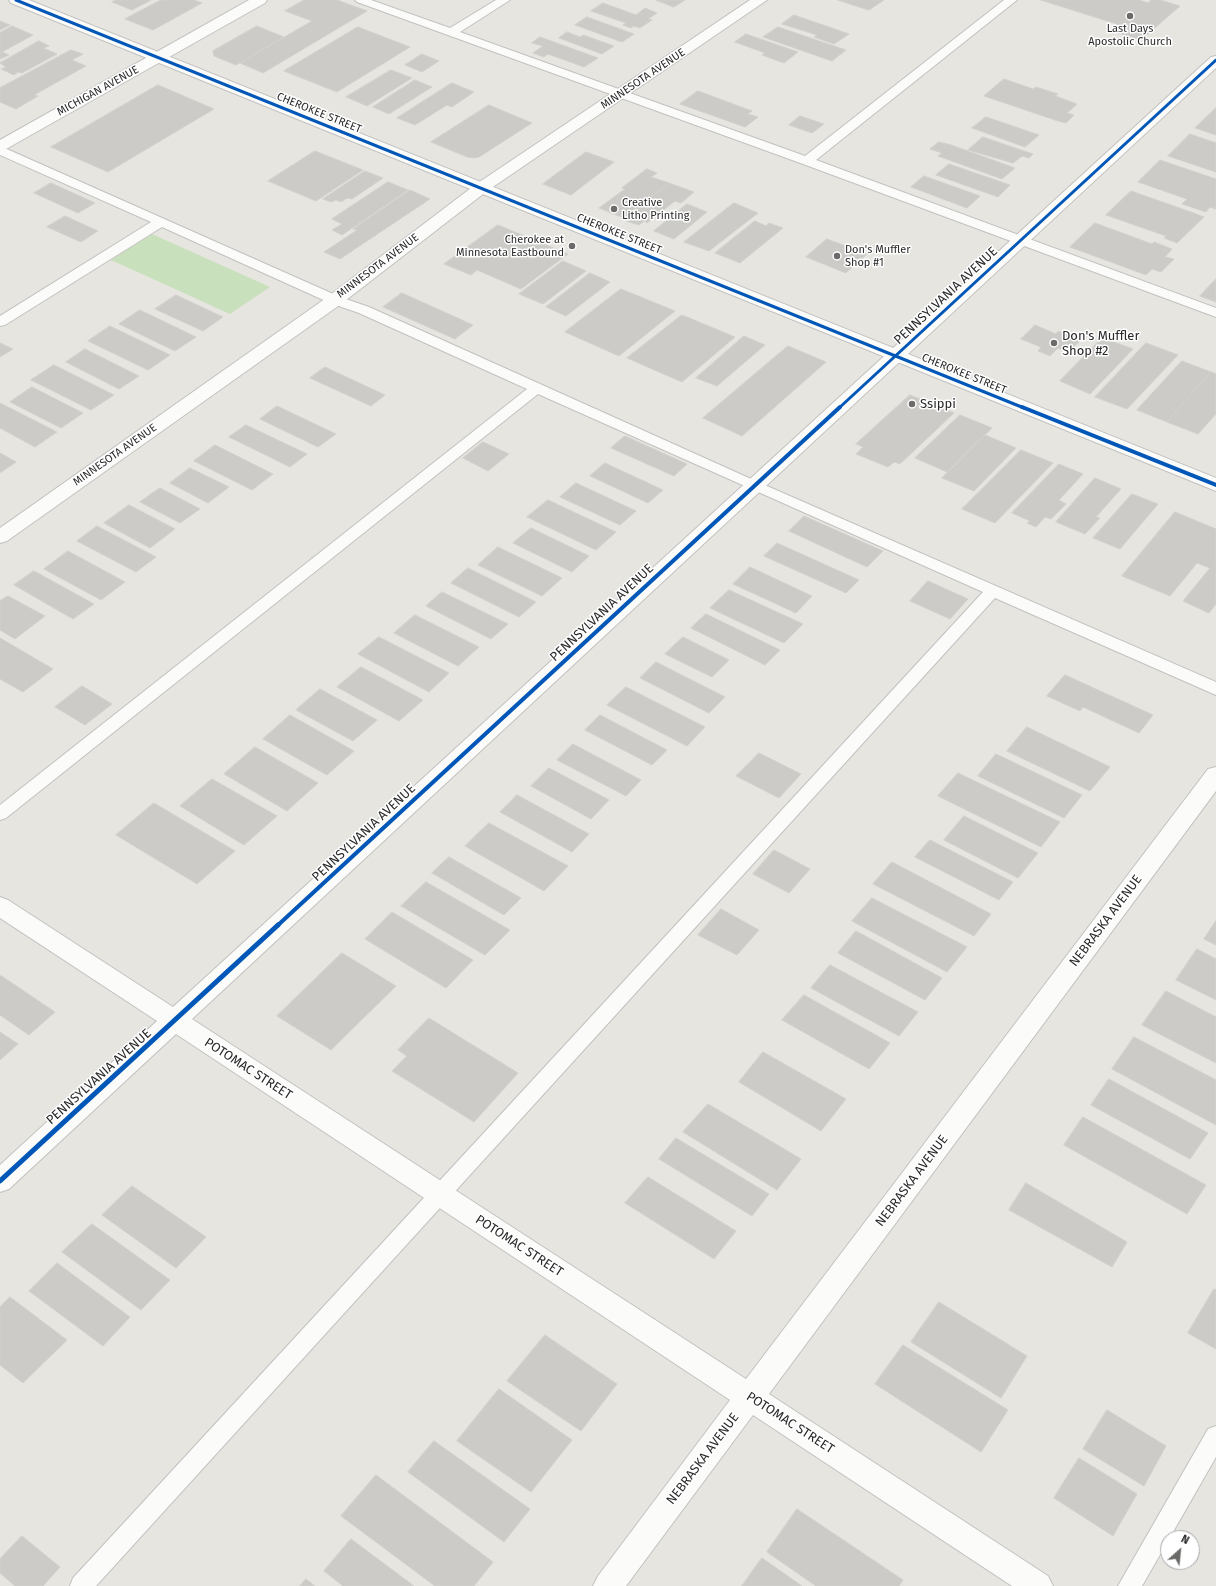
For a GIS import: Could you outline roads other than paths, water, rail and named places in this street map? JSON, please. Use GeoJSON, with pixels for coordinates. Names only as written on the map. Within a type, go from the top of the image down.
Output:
{"type":"FeatureCollection","features":[{"type":"Feature","properties":{"kind":"street","name":"CHEROKEE STREET"},"geometry":{"type":"LineString","coordinates":[[16,0],[1216,485]]}},
{"type":"Feature","properties":{"kind":"street","name":"MICHIGAN AVENUE"},"geometry":{"type":"LineString","coordinates":[[0,146],[260,0]]}},
{"type":"Feature","properties":{"kind":"street","name":"MINNESOTA AVENUE"},"geometry":{"type":"LineString","coordinates":[[0,537],[335,300],[481,188],[760,0]]}},
{"type":"Feature","properties":{"kind":"street","name":"PENNSYLVANIA AVENUE"},"geometry":{"type":"LineString","coordinates":[[0,1181],[1216,60]]}},
{"type":"Feature","properties":{"kind":"street","name":"NEBRASKA AVENUE"},"geometry":{"type":"LineString","coordinates":[[608,1586],[1216,775]]}},
{"type":"Feature","properties":{"kind":"street","name":"POTOMAC STREET"},"geometry":{"type":"LineString","coordinates":[[0,906],[1038,1586]]}},
{"type":"Feature","properties":{"kind":"lane"},"geometry":{"type":"LineString","coordinates":[[361,0],[621,95],[807,160],[1216,313]]}},
{"type":"Feature","properties":{"kind":"lane"},"geometry":{"type":"LineString","coordinates":[[450,33],[504,0]]}},
{"type":"Feature","properties":{"kind":"lane"},"geometry":{"type":"LineString","coordinates":[[807,160],[1011,0]]}},
{"type":"Feature","properties":{"kind":"lane"},"geometry":{"type":"LineString","coordinates":[[0,150],[335,300],[364,310],[755,486],[1216,689]]}},
{"type":"Feature","properties":{"kind":"lane"},"geometry":{"type":"LineString","coordinates":[[0,322],[161,222]]}},
{"type":"Feature","properties":{"kind":"lane"},"geometry":{"type":"LineString","coordinates":[[0,814],[537,388]]}},
{"type":"Feature","properties":{"kind":"lane"},"geometry":{"type":"LineString","coordinates":[[81,1586],[992,591]]}},
{"type":"Feature","properties":{"kind":"lane"},"geometry":{"type":"LineString","coordinates":[[1129,1586],[1216,1436]]}},
{"type":"Feature","properties":{"kind":"place","name":"Last Days Apostolic Church"},"geometry":{"type":"Point","coordinates":[1130,16]}},
{"type":"Feature","properties":{"kind":"place","name":"Creative Litho Printing"},"geometry":{"type":"Point","coordinates":[614,209]}},
{"type":"Feature","properties":{"kind":"place","name":"Cherokee at Minnesota Eastbound"},"geometry":{"type":"Point","coordinates":[572,246]}},
{"type":"Feature","properties":{"kind":"place","name":"Don's Muffler Shop #1"},"geometry":{"type":"Point","coordinates":[837,256]}},
{"type":"Feature","properties":{"kind":"place","name":"Don's Muffler Shop #2"},"geometry":{"type":"Point","coordinates":[1054,343]}},
{"type":"Feature","properties":{"kind":"place","name":"Ssippi"},"geometry":{"type":"Point","coordinates":[912,404]}}]}
